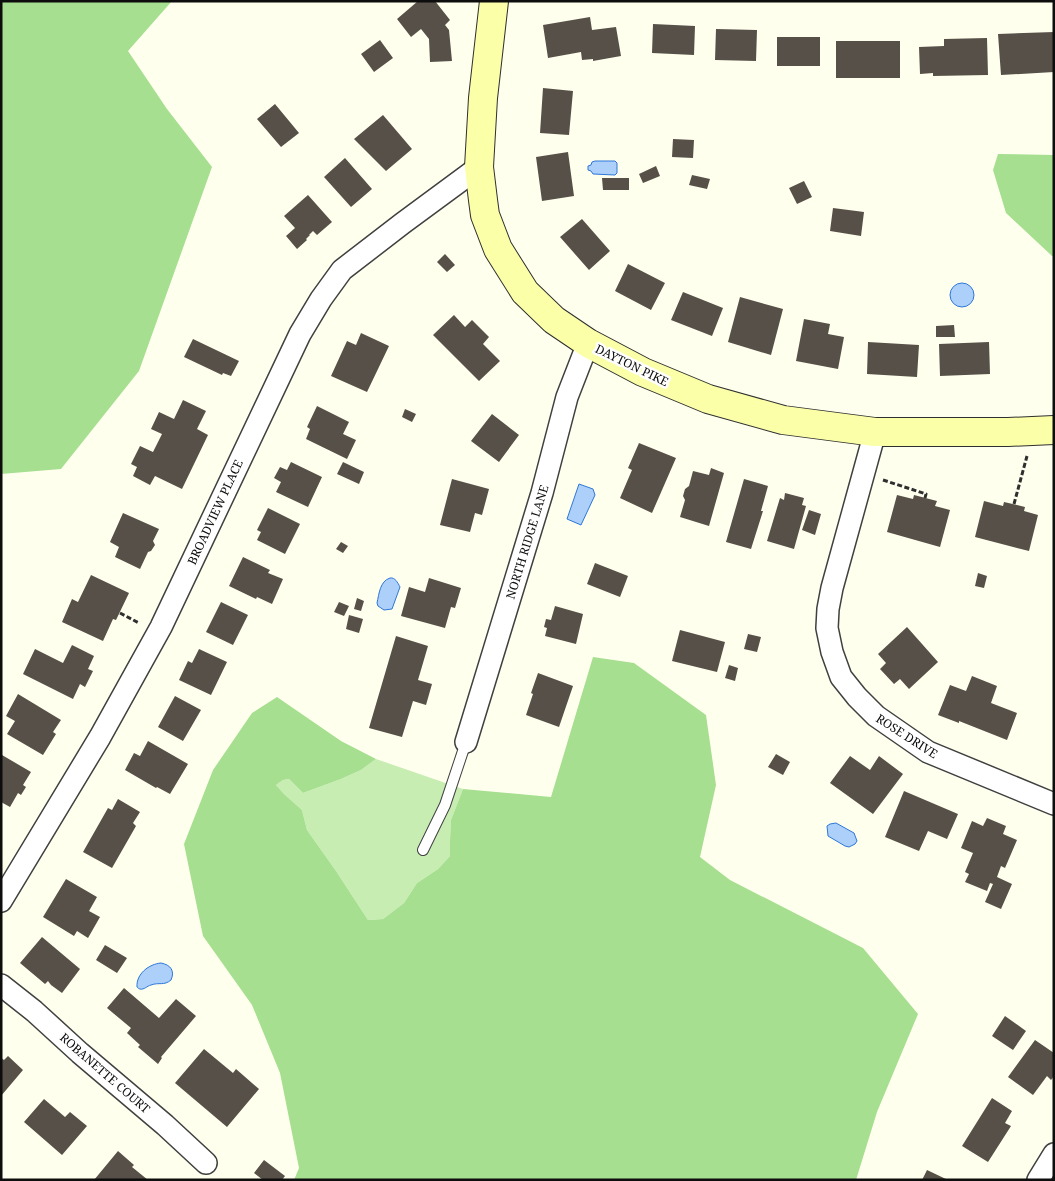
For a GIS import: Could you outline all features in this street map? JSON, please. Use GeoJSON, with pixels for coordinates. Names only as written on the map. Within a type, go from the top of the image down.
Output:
{"type":"FeatureCollection","features":[{"type":"Feature","properties":{"kind":"street","name":"DAYTON PIKE"},"geometry":{"type":"LineString","coordinates":[[494,1],[479,167],[482,200],[485,215],[498,249],[525,292],[554,320],[588,343],[643,372],[708,399],[783,420],[875,432],[1044,431]]}},
{"type":"Feature","properties":{"kind":"street","name":"BROADVIEW PLACE"},"geometry":{"type":"LineString","coordinates":[[1,901],[100,737],[161,627],[300,334],[321,299],[342,270],[479,167]]}},
{"type":"Feature","properties":{"kind":"street","name":"NORTH RIDGE LANE"},"geometry":{"type":"LineString","coordinates":[[466,742],[542,493],[566,397],[588,343]]}},
{"type":"Feature","properties":{"kind":"street","name":"ROSE DRIVE"},"geometry":{"type":"LineString","coordinates":[[875,432],[832,588],[828,609],[828,628],[832,652],[841,677],[876,716],[928,752],[1054,804]]}},
{"type":"Feature","properties":{"kind":"street","name":"ROBANETTE COURT"},"geometry":{"type":"LineString","coordinates":[[1,986],[34,1011],[206,1163]]}},
{"type":"Feature","properties":{"kind":"street"},"geometry":{"type":"LineString","coordinates":[[1038,1180],[1054,1154]]}},
{"type":"Feature","properties":{"kind":"lane"},"geometry":{"type":"LineString","coordinates":[[423,850],[445,805],[466,742]]}},
{"type":"Feature","properties":{"kind":"path"},"geometry":{"type":"LineString","coordinates":[[1014,504],[1044,431]]}},
{"type":"Feature","properties":{"kind":"path"},"geometry":{"type":"LineString","coordinates":[[863,473],[926,494],[925,498]]}},
{"type":"Feature","properties":{"kind":"green space"},"geometry":{"type":"Polygon","coordinates":[[[1,1],[172,1],[128,51],[167,109],[212,167],[139,371],[61,469],[1,474],[1,1]]]}},
{"type":"Feature","properties":{"kind":"green space"},"geometry":{"type":"Polygon","coordinates":[[[998,154],[1054,155],[1054,256],[1006,213],[993,170],[998,154]]]}},
{"type":"Feature","properties":{"kind":"green space"},"geometry":{"type":"Polygon","coordinates":[[[593,657],[634,663],[706,715],[716,785],[700,857],[730,880],[863,948],[918,1014],[877,1112],[856,1180],[294,1180],[299,1168],[280,1073],[252,1005],[203,936],[184,844],[213,770],[252,713],[277,697],[341,741],[376,759],[361,770],[303,793],[289,779],[283,780],[276,785],[302,810],[307,830],[368,920],[383,919],[404,903],[417,883],[438,869],[450,856],[451,820],[463,789],[551,797],[593,657]]]}},
{"type":"Feature","properties":{"kind":"green space"},"geometry":{"type":"Polygon","coordinates":[[[376,759],[463,789],[451,820],[450,856],[438,869],[417,883],[404,903],[383,919],[368,920],[307,830],[302,810],[276,785],[283,780],[289,779],[303,793],[361,770],[376,759]]]}},
{"type":"Feature","properties":{"kind":"water"},"geometry":{"type":"Polygon","coordinates":[[[595,161],[615,161],[617,163],[617,173],[615,175],[593,174],[588,170],[588,166],[595,161]]]}},
{"type":"Feature","properties":{"kind":"water"},"geometry":{"type":"Polygon","coordinates":[[[962,283],[971,286],[974,295],[971,304],[962,307],[953,304],[950,295],[953,286],[962,283]]]}},
{"type":"Feature","properties":{"kind":"water"},"geometry":{"type":"Polygon","coordinates":[[[579,484],[593,489],[595,495],[581,525],[567,519],[579,484]]]}},
{"type":"Feature","properties":{"kind":"water"},"geometry":{"type":"Polygon","coordinates":[[[390,578],[395,579],[400,587],[392,609],[384,610],[377,603],[379,592],[384,582],[390,578]]]}},
{"type":"Feature","properties":{"kind":"water"},"geometry":{"type":"Polygon","coordinates":[[[836,823],[854,833],[857,841],[855,844],[849,847],[845,846],[828,836],[827,826],[836,823]]]}},
{"type":"Feature","properties":{"kind":"water"},"geometry":{"type":"Polygon","coordinates":[[[161,963],[171,969],[173,974],[171,980],[143,989],[138,988],[137,982],[141,974],[152,965],[161,963]]]}},
{"type":"Feature","properties":{"kind":"building"},"geometry":{"type":"Polygon","coordinates":[[[418,1],[435,1],[450,20],[445,25],[449,30],[452,61],[430,62],[429,39],[421,29],[411,37],[397,19],[418,1]]]}},
{"type":"Feature","properties":{"kind":"building"},"geometry":{"type":"Polygon","coordinates":[[[590,17],[592,30],[616,27],[621,56],[593,61],[593,59],[582,60],[581,52],[548,58],[543,25],[590,17]]]}},
{"type":"Feature","properties":{"kind":"building"},"geometry":{"type":"Polygon","coordinates":[[[653,24],[695,26],[694,55],[652,53],[653,24]]]}},
{"type":"Feature","properties":{"kind":"building"},"geometry":{"type":"Polygon","coordinates":[[[716,29],[757,30],[756,61],[715,60],[716,29]]]}},
{"type":"Feature","properties":{"kind":"building"},"geometry":{"type":"Polygon","coordinates":[[[1054,32],[1054,72],[1001,75],[998,34],[1054,32]]]}},
{"type":"Feature","properties":{"kind":"building"},"geometry":{"type":"Polygon","coordinates":[[[777,37],[820,37],[820,66],[777,66],[777,37]]]}},
{"type":"Feature","properties":{"kind":"building"},"geometry":{"type":"Polygon","coordinates":[[[987,38],[988,75],[933,76],[933,73],[920,74],[919,47],[944,46],[944,39],[987,38]]]}},
{"type":"Feature","properties":{"kind":"building"},"geometry":{"type":"Polygon","coordinates":[[[380,40],[393,58],[374,72],[361,54],[380,40]]]}},
{"type":"Feature","properties":{"kind":"building"},"geometry":{"type":"Polygon","coordinates":[[[836,41],[900,41],[900,78],[836,78],[836,41]]]}},
{"type":"Feature","properties":{"kind":"building"},"geometry":{"type":"Polygon","coordinates":[[[543,88],[573,91],[569,135],[540,133],[543,88]]]}},
{"type":"Feature","properties":{"kind":"building"},"geometry":{"type":"Polygon","coordinates":[[[275,104],[299,133],[281,147],[257,119],[275,104]]]}},
{"type":"Feature","properties":{"kind":"building"},"geometry":{"type":"Polygon","coordinates":[[[383,115],[412,149],[386,171],[354,139],[383,115]]]}},
{"type":"Feature","properties":{"kind":"building"},"geometry":{"type":"Polygon","coordinates":[[[673,139],[694,140],[693,158],[672,157],[673,139]]]}},
{"type":"Feature","properties":{"kind":"building"},"geometry":{"type":"Polygon","coordinates":[[[568,152],[574,196],[542,201],[536,157],[568,152]]]}},
{"type":"Feature","properties":{"kind":"building"},"geometry":{"type":"Polygon","coordinates":[[[345,158],[372,189],[351,207],[324,177],[345,158]]]}},
{"type":"Feature","properties":{"kind":"building"},"geometry":{"type":"Polygon","coordinates":[[[656,166],[660,176],[643,183],[639,174],[656,166]]]}},
{"type":"Feature","properties":{"kind":"building"},"geometry":{"type":"Polygon","coordinates":[[[692,175],[710,179],[707,189],[689,185],[692,175]]]}},
{"type":"Feature","properties":{"kind":"building"},"geometry":{"type":"Polygon","coordinates":[[[602,178],[629,178],[629,190],[603,190],[602,178]]]}},
{"type":"Feature","properties":{"kind":"building"},"geometry":{"type":"Polygon","coordinates":[[[804,181],[812,197],[797,204],[789,188],[804,181]]]}},
{"type":"Feature","properties":{"kind":"building"},"geometry":{"type":"Polygon","coordinates":[[[308,195],[332,222],[317,235],[313,231],[297,249],[286,236],[295,228],[284,216],[308,195]]]}},
{"type":"Feature","properties":{"kind":"building"},"geometry":{"type":"Polygon","coordinates":[[[833,208],[864,212],[861,236],[830,231],[833,208]]]}},
{"type":"Feature","properties":{"kind":"building"},"geometry":{"type":"Polygon","coordinates":[[[582,219],[610,251],[589,270],[560,237],[582,219]]]}},
{"type":"Feature","properties":{"kind":"building"},"geometry":{"type":"Polygon","coordinates":[[[445,254],[455,265],[447,272],[437,262],[445,254]]]}},
{"type":"Feature","properties":{"kind":"building"},"geometry":{"type":"Polygon","coordinates":[[[628,264],[665,283],[651,310],[615,291],[628,264]]]}},
{"type":"Feature","properties":{"kind":"building"},"geometry":{"type":"Polygon","coordinates":[[[683,292],[723,308],[712,336],[671,320],[683,292]]]}},
{"type":"Feature","properties":{"kind":"building"},"geometry":{"type":"Polygon","coordinates":[[[740,297],[783,309],[771,355],[728,342],[740,297]]]}},
{"type":"Feature","properties":{"kind":"building"},"geometry":{"type":"Polygon","coordinates":[[[454,315],[465,327],[472,320],[489,337],[483,344],[500,361],[479,381],[433,335],[454,315]]]}},
{"type":"Feature","properties":{"kind":"building"},"geometry":{"type":"Polygon","coordinates":[[[804,319],[830,324],[828,334],[844,337],[838,369],[796,361],[804,319]]]}},
{"type":"Feature","properties":{"kind":"building"},"geometry":{"type":"Polygon","coordinates":[[[954,325],[955,337],[936,337],[936,326],[954,325]]]}},
{"type":"Feature","properties":{"kind":"building"},"geometry":{"type":"Polygon","coordinates":[[[361,333],[389,346],[367,392],[331,376],[347,341],[356,345],[361,333]]]}},
{"type":"Feature","properties":{"kind":"building"},"geometry":{"type":"Polygon","coordinates":[[[193,339],[239,361],[231,376],[223,373],[222,375],[184,357],[193,339]]]}},
{"type":"Feature","properties":{"kind":"building"},"geometry":{"type":"Polygon","coordinates":[[[868,342],[919,345],[917,377],[867,374],[868,342]]]}},
{"type":"Feature","properties":{"kind":"building"},"geometry":{"type":"Polygon","coordinates":[[[989,342],[990,374],[940,376],[939,344],[989,342]]]}},
{"type":"Feature","properties":{"kind":"building"},"geometry":{"type":"Polygon","coordinates":[[[183,400],[206,411],[197,429],[208,435],[182,489],[155,476],[150,485],[133,476],[137,467],[131,464],[140,446],[153,452],[162,434],[151,429],[159,412],[174,419],[183,400]]]}},
{"type":"Feature","properties":{"kind":"building"},"geometry":{"type":"Polygon","coordinates":[[[317,406],[349,422],[343,434],[356,440],[347,459],[306,439],[310,429],[307,427],[317,406]]]}},
{"type":"Feature","properties":{"kind":"building"},"geometry":{"type":"Polygon","coordinates":[[[405,409],[416,414],[412,422],[402,417],[405,409]]]}},
{"type":"Feature","properties":{"kind":"building"},"geometry":{"type":"Polygon","coordinates":[[[492,414],[519,435],[499,462],[471,441],[492,414]]]}},
{"type":"Feature","properties":{"kind":"building"},"geometry":{"type":"Polygon","coordinates":[[[639,443],[676,458],[652,513],[620,498],[632,470],[628,468],[639,443]]]}},
{"type":"Feature","properties":{"kind":"building"},"geometry":{"type":"Polygon","coordinates":[[[291,462],[322,477],[308,507],[276,492],[281,482],[274,478],[280,467],[287,470],[291,462]]]}},
{"type":"Feature","properties":{"kind":"building"},"geometry":{"type":"Polygon","coordinates":[[[343,462],[364,472],[359,484],[337,474],[343,462]]]}},
{"type":"Feature","properties":{"kind":"building"},"geometry":{"type":"Polygon","coordinates":[[[711,468],[724,473],[709,526],[680,517],[685,500],[683,496],[685,489],[689,486],[693,471],[709,475],[711,468]]]}},
{"type":"Feature","properties":{"kind":"building"},"geometry":{"type":"Polygon","coordinates":[[[452,479],[489,489],[482,515],[475,513],[470,532],[440,525],[452,479]]]}},
{"type":"Feature","properties":{"kind":"building"},"geometry":{"type":"Polygon","coordinates":[[[744,479],[768,486],[761,511],[763,511],[751,549],[726,542],[744,479]]]}},
{"type":"Feature","properties":{"kind":"building"},"geometry":{"type":"Polygon","coordinates":[[[785,493],[804,498],[802,505],[806,506],[794,549],[767,541],[780,498],[784,500],[785,493]]]}},
{"type":"Feature","properties":{"kind":"building"},"geometry":{"type":"Polygon","coordinates":[[[897,495],[913,499],[914,495],[937,501],[935,506],[950,510],[940,547],[887,532],[897,495]]]}},
{"type":"Feature","properties":{"kind":"building"},"geometry":{"type":"Polygon","coordinates":[[[984,501],[1003,506],[1004,502],[1025,507],[1024,511],[1038,515],[1029,551],[975,537],[984,501]]]}},
{"type":"Feature","properties":{"kind":"building"},"geometry":{"type":"Polygon","coordinates":[[[268,508],[300,524],[285,554],[257,540],[261,532],[257,530],[268,508]]]}},
{"type":"Feature","properties":{"kind":"building"},"geometry":{"type":"Polygon","coordinates":[[[809,510],[821,514],[815,535],[802,530],[809,510]]]}},
{"type":"Feature","properties":{"kind":"building"},"geometry":{"type":"Polygon","coordinates":[[[123,513],[159,529],[153,541],[155,545],[148,552],[140,569],[115,557],[119,547],[110,542],[123,513]]]}},
{"type":"Feature","properties":{"kind":"building"},"geometry":{"type":"Polygon","coordinates":[[[341,542],[348,546],[343,553],[336,549],[341,542]]]}},
{"type":"Feature","properties":{"kind":"building"},"geometry":{"type":"Polygon","coordinates":[[[243,557],[270,570],[268,573],[283,579],[272,604],[257,597],[256,599],[229,586],[243,557]]]}},
{"type":"Feature","properties":{"kind":"building"},"geometry":{"type":"Polygon","coordinates":[[[595,563],[628,576],[620,597],[587,584],[595,563]]]}},
{"type":"Feature","properties":{"kind":"building"},"geometry":{"type":"Polygon","coordinates":[[[978,573],[987,576],[984,588],[975,586],[978,573]]]}},
{"type":"Feature","properties":{"kind":"building"},"geometry":{"type":"Polygon","coordinates":[[[91,575],[129,593],[116,620],[113,619],[103,641],[62,622],[72,599],[78,602],[91,575]]]}},
{"type":"Feature","properties":{"kind":"building"},"geometry":{"type":"Polygon","coordinates":[[[429,578],[461,588],[455,608],[451,607],[445,628],[401,616],[409,587],[425,592],[429,578]]]}},
{"type":"Feature","properties":{"kind":"building"},"geometry":{"type":"Polygon","coordinates":[[[357,598],[364,601],[361,611],[354,609],[357,598]]]}},
{"type":"Feature","properties":{"kind":"building"},"geometry":{"type":"Polygon","coordinates":[[[221,602],[248,615],[233,645],[206,632],[221,602]]]}},
{"type":"Feature","properties":{"kind":"building"},"geometry":{"type":"Polygon","coordinates":[[[339,602],[349,606],[344,616],[334,612],[339,602]]]}},
{"type":"Feature","properties":{"kind":"building"},"geometry":{"type":"Polygon","coordinates":[[[555,606],[583,614],[576,644],[545,636],[547,628],[544,627],[546,619],[551,620],[555,606]]]}},
{"type":"Feature","properties":{"kind":"building"},"geometry":{"type":"Polygon","coordinates":[[[349,615],[363,619],[359,633],[346,629],[349,615]]]}},
{"type":"Feature","properties":{"kind":"building"},"geometry":{"type":"Polygon","coordinates":[[[907,627],[938,662],[909,689],[900,679],[894,684],[880,669],[886,663],[878,654],[907,627]]]}},
{"type":"Feature","properties":{"kind":"building"},"geometry":{"type":"Polygon","coordinates":[[[680,630],[725,642],[717,672],[672,661],[680,630]]]}},
{"type":"Feature","properties":{"kind":"building"},"geometry":{"type":"Polygon","coordinates":[[[748,634],[761,637],[757,652],[744,649],[748,634]]]}},
{"type":"Feature","properties":{"kind":"building"},"geometry":{"type":"Polygon","coordinates":[[[396,636],[428,646],[418,680],[432,684],[426,705],[413,701],[402,737],[369,728],[396,636]]]}},
{"type":"Feature","properties":{"kind":"building"},"geometry":{"type":"Polygon","coordinates":[[[72,645],[94,656],[88,669],[93,671],[85,687],[80,684],[73,699],[23,674],[35,649],[63,663],[72,645]]]}},
{"type":"Feature","properties":{"kind":"building"},"geometry":{"type":"Polygon","coordinates":[[[199,649],[227,662],[211,695],[179,680],[188,661],[192,663],[199,649]]]}},
{"type":"Feature","properties":{"kind":"building"},"geometry":{"type":"Polygon","coordinates":[[[729,665],[738,668],[735,681],[725,678],[729,665]]]}},
{"type":"Feature","properties":{"kind":"building"},"geometry":{"type":"Polygon","coordinates":[[[538,673],[573,686],[559,727],[526,715],[538,673]]]}},
{"type":"Feature","properties":{"kind":"building"},"geometry":{"type":"Polygon","coordinates":[[[972,676],[997,686],[991,703],[1017,713],[1007,740],[959,721],[959,723],[938,715],[950,685],[966,691],[972,676]]]}},
{"type":"Feature","properties":{"kind":"building"},"geometry":{"type":"Polygon","coordinates":[[[18,694],[61,720],[53,732],[56,734],[43,755],[7,734],[15,721],[6,716],[18,694]]]}},
{"type":"Feature","properties":{"kind":"building"},"geometry":{"type":"Polygon","coordinates":[[[175,696],[201,710],[183,741],[158,727],[175,696]]]}},
{"type":"Feature","properties":{"kind":"building"},"geometry":{"type":"Polygon","coordinates":[[[148,741],[188,764],[170,794],[125,770],[134,753],[140,756],[148,741]]]}},
{"type":"Feature","properties":{"kind":"building"},"geometry":{"type":"Polygon","coordinates":[[[776,754],[790,762],[783,775],[768,767],[776,754]]]}},
{"type":"Feature","properties":{"kind":"building"},"geometry":{"type":"Polygon","coordinates":[[[2,755],[31,772],[23,785],[26,787],[21,795],[18,793],[10,807],[1,802],[2,755]]]}},
{"type":"Feature","properties":{"kind":"building"},"geometry":{"type":"Polygon","coordinates":[[[850,756],[870,770],[879,756],[903,774],[873,814],[830,783],[850,756]]]}},
{"type":"Feature","properties":{"kind":"building"},"geometry":{"type":"Polygon","coordinates":[[[904,791],[958,814],[947,839],[928,831],[919,851],[885,837],[904,791]]]}},
{"type":"Feature","properties":{"kind":"building"},"geometry":{"type":"Polygon","coordinates":[[[118,799],[140,812],[133,823],[136,826],[112,868],[83,852],[108,808],[112,810],[118,799]]]}},
{"type":"Feature","properties":{"kind":"building"},"geometry":{"type":"Polygon","coordinates":[[[987,818],[1006,826],[1003,834],[1017,840],[1005,868],[1001,866],[997,877],[1012,884],[1001,909],[985,902],[993,884],[990,883],[987,891],[965,882],[969,874],[965,872],[973,853],[961,848],[972,821],[983,826],[987,818]]]}},
{"type":"Feature","properties":{"kind":"building"},"geometry":{"type":"Polygon","coordinates":[[[66,879],[97,897],[89,911],[100,917],[88,938],[77,931],[74,936],[43,917],[66,879]]]}},
{"type":"Feature","properties":{"kind":"building"},"geometry":{"type":"Polygon","coordinates":[[[42,937],[80,969],[62,993],[48,981],[45,984],[20,963],[42,937]]]}},
{"type":"Feature","properties":{"kind":"building"},"geometry":{"type":"Polygon","coordinates":[[[105,945],[127,958],[117,973],[96,960],[105,945]]]}},
{"type":"Feature","properties":{"kind":"building"},"geometry":{"type":"Polygon","coordinates":[[[124,988],[159,1018],[176,999],[196,1016],[161,1057],[158,1064],[138,1047],[140,1045],[127,1033],[131,1028],[107,1008],[124,988]]]}},
{"type":"Feature","properties":{"kind":"building"},"geometry":{"type":"Polygon","coordinates":[[[1005,1016],[1026,1031],[1013,1050],[992,1036],[1005,1016]]]}},
{"type":"Feature","properties":{"kind":"building"},"geometry":{"type":"Polygon","coordinates":[[[1035,1040],[1054,1053],[1054,1076],[1051,1080],[1047,1076],[1033,1095],[1008,1077],[1035,1040]]]}},
{"type":"Feature","properties":{"kind":"building"},"geometry":{"type":"Polygon","coordinates":[[[204,1049],[233,1073],[236,1069],[259,1089],[227,1127],[175,1083],[204,1049]]]}},
{"type":"Feature","properties":{"kind":"building"},"geometry":{"type":"Polygon","coordinates":[[[8,1056],[23,1070],[1,1096],[1,1058],[4,1060],[8,1056]]]}},
{"type":"Feature","properties":{"kind":"building"},"geometry":{"type":"Polygon","coordinates":[[[992,1098],[1012,1111],[1005,1123],[1011,1126],[988,1162],[962,1146],[992,1098]]]}},
{"type":"Feature","properties":{"kind":"building"},"geometry":{"type":"Polygon","coordinates":[[[44,1099],[65,1117],[70,1112],[87,1126],[62,1155],[24,1122],[44,1099]]]}},
{"type":"Feature","properties":{"kind":"building"},"geometry":{"type":"Polygon","coordinates":[[[118,1151],[134,1165],[132,1167],[148,1180],[94,1180],[118,1151]]]}},
{"type":"Feature","properties":{"kind":"building"},"geometry":{"type":"Polygon","coordinates":[[[264,1160],[285,1176],[282,1180],[263,1180],[254,1173],[264,1160]]]}},
{"type":"Feature","properties":{"kind":"building"},"geometry":{"type":"Polygon","coordinates":[[[927,1170],[948,1180],[922,1180],[927,1170]]]}}]}
